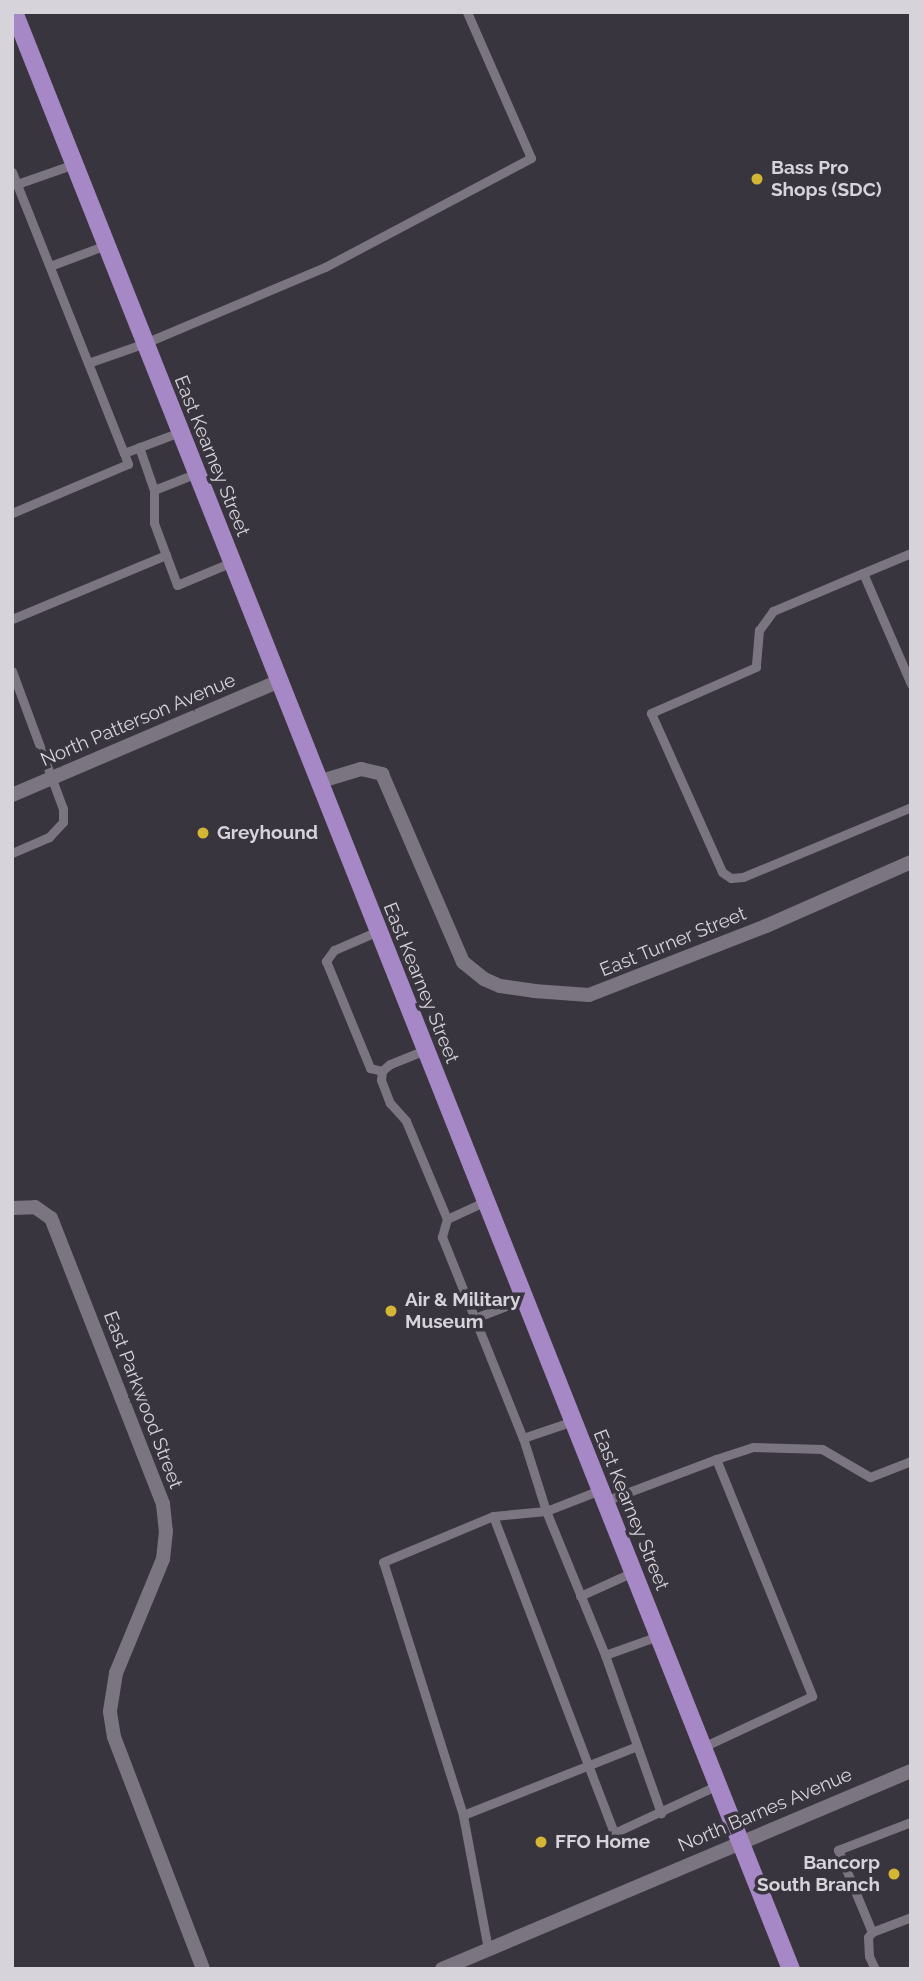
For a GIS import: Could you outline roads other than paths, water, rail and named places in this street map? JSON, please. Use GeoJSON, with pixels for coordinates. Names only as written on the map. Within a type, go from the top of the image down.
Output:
{"type":"FeatureCollection","features":[{"type":"Feature","properties":{"kind":"main road","name":"East Kearney Street"},"geometry":{"type":"LineString","coordinates":[[14,12],[791,1969]]}},
{"type":"Feature","properties":{"kind":"street","name":"North Patterson Avenue"},"geometry":{"type":"LineString","coordinates":[[12,795],[279,681]]}},
{"type":"Feature","properties":{"kind":"street","name":"East Turner Street"},"geometry":{"type":"LineString","coordinates":[[318,782],[360,769],[382,774],[463,961],[484,979],[500,986],[534,991],[589,995],[766,926],[911,862]]}},
{"type":"Feature","properties":{"kind":"street","name":"East Parkwood Street"},"geometry":{"type":"LineString","coordinates":[[12,1208],[24,1205],[39,1208],[54,1223],[163,1504],[166,1531],[163,1559],[116,1673],[110,1712],[114,1737],[203,1969]]}},
{"type":"Feature","properties":{"kind":"street","name":"North Barnes Avenue"},"geometry":{"type":"LineString","coordinates":[[442,1969],[740,1841],[911,1772]]}},
{"type":"Feature","properties":{"kind":"lane"},"geometry":{"type":"LineString","coordinates":[[88,363],[145,344],[325,267],[531,158],[467,12]]}},
{"type":"Feature","properties":{"kind":"lane"},"geometry":{"type":"LineString","coordinates":[[17,184],[74,164]]}},
{"type":"Feature","properties":{"kind":"lane"},"geometry":{"type":"LineString","coordinates":[[12,172],[128,464],[12,513]]}},
{"type":"Feature","properties":{"kind":"lane"},"geometry":{"type":"LineString","coordinates":[[50,266],[106,245]]}},
{"type":"Feature","properties":{"kind":"lane"},"geometry":{"type":"LineString","coordinates":[[124,453],[180,432]]}},
{"type":"Feature","properties":{"kind":"lane"},"geometry":{"type":"LineString","coordinates":[[139,447],[154,490],[154,523],[177,585],[232,562]]}},
{"type":"Feature","properties":{"kind":"lane"},"geometry":{"type":"LineString","coordinates":[[154,490],[197,473]]}},
{"type":"Feature","properties":{"kind":"lane"},"geometry":{"type":"LineString","coordinates":[[911,553],[773,611],[759,630],[756,667],[652,713],[722,872],[732,878],[743,877],[911,807]]}},
{"type":"Feature","properties":{"kind":"lane"},"geometry":{"type":"LineString","coordinates":[[12,619],[166,555]]}},
{"type":"Feature","properties":{"kind":"lane"},"geometry":{"type":"LineString","coordinates":[[863,573],[911,684]]}},
{"type":"Feature","properties":{"kind":"lane"},"geometry":{"type":"LineString","coordinates":[[12,671],[63,809],[63,822],[49,837],[12,853]]}},
{"type":"Feature","properties":{"kind":"lane"},"geometry":{"type":"LineString","coordinates":[[377,931],[334,950],[326,961],[370,1068],[382,1071],[399,1060],[425,1050]]}},
{"type":"Feature","properties":{"kind":"lane"},"geometry":{"type":"LineString","coordinates":[[382,1071],[381,1080],[390,1103],[405,1121],[447,1219],[442,1237],[523,1438],[546,1511],[605,1655],[661,1812]]}},
{"type":"Feature","properties":{"kind":"lane"},"geometry":{"type":"LineString","coordinates":[[447,1219],[485,1202]]}},
{"type":"Feature","properties":{"kind":"lane"},"geometry":{"type":"LineString","coordinates":[[475,1318],[524,1299]]}},
{"type":"Feature","properties":{"kind":"lane"},"geometry":{"type":"LineString","coordinates":[[523,1438],[573,1421]]}},
{"type":"Feature","properties":{"kind":"lane"},"geometry":{"type":"LineString","coordinates":[[488,1949],[463,1815],[383,1562],[493,1516],[546,1511],[753,1447],[822,1449],[870,1477],[911,1461]]}},
{"type":"Feature","properties":{"kind":"lane"},"geometry":{"type":"LineString","coordinates":[[703,1746],[812,1696],[716,1459]]}},
{"type":"Feature","properties":{"kind":"lane"},"geometry":{"type":"LineString","coordinates":[[493,1516],[614,1833],[718,1785]]}},
{"type":"Feature","properties":{"kind":"lane"},"geometry":{"type":"LineString","coordinates":[[580,1596],[633,1572]]}},
{"type":"Feature","properties":{"kind":"lane"},"geometry":{"type":"LineString","coordinates":[[605,1655],[658,1636]]}},
{"type":"Feature","properties":{"kind":"lane"},"geometry":{"type":"LineString","coordinates":[[463,1815],[637,1746]]}},
{"type":"Feature","properties":{"kind":"lane"},"geometry":{"type":"LineString","coordinates":[[872,1932],[838,1850],[911,1822]]}},
{"type":"Feature","properties":{"kind":"lane"},"geometry":{"type":"LineString","coordinates":[[875,1969],[869,1956],[868,1937],[872,1932],[911,1917]]}},
{"type":"Feature","properties":{"kind":"place","name":"Bass Pro Shops (SDC)"},"geometry":{"type":"Point","coordinates":[757,179]}},
{"type":"Feature","properties":{"kind":"place","name":"Greyhound"},"geometry":{"type":"Point","coordinates":[203,833]}},
{"type":"Feature","properties":{"kind":"place","name":"Air & Military Museum"},"geometry":{"type":"Point","coordinates":[391,1311]}},
{"type":"Feature","properties":{"kind":"place","name":"FFO Home"},"geometry":{"type":"Point","coordinates":[541,1842]}},
{"type":"Feature","properties":{"kind":"place","name":"Bancorp South Branch"},"geometry":{"type":"Point","coordinates":[894,1874]}}]}
